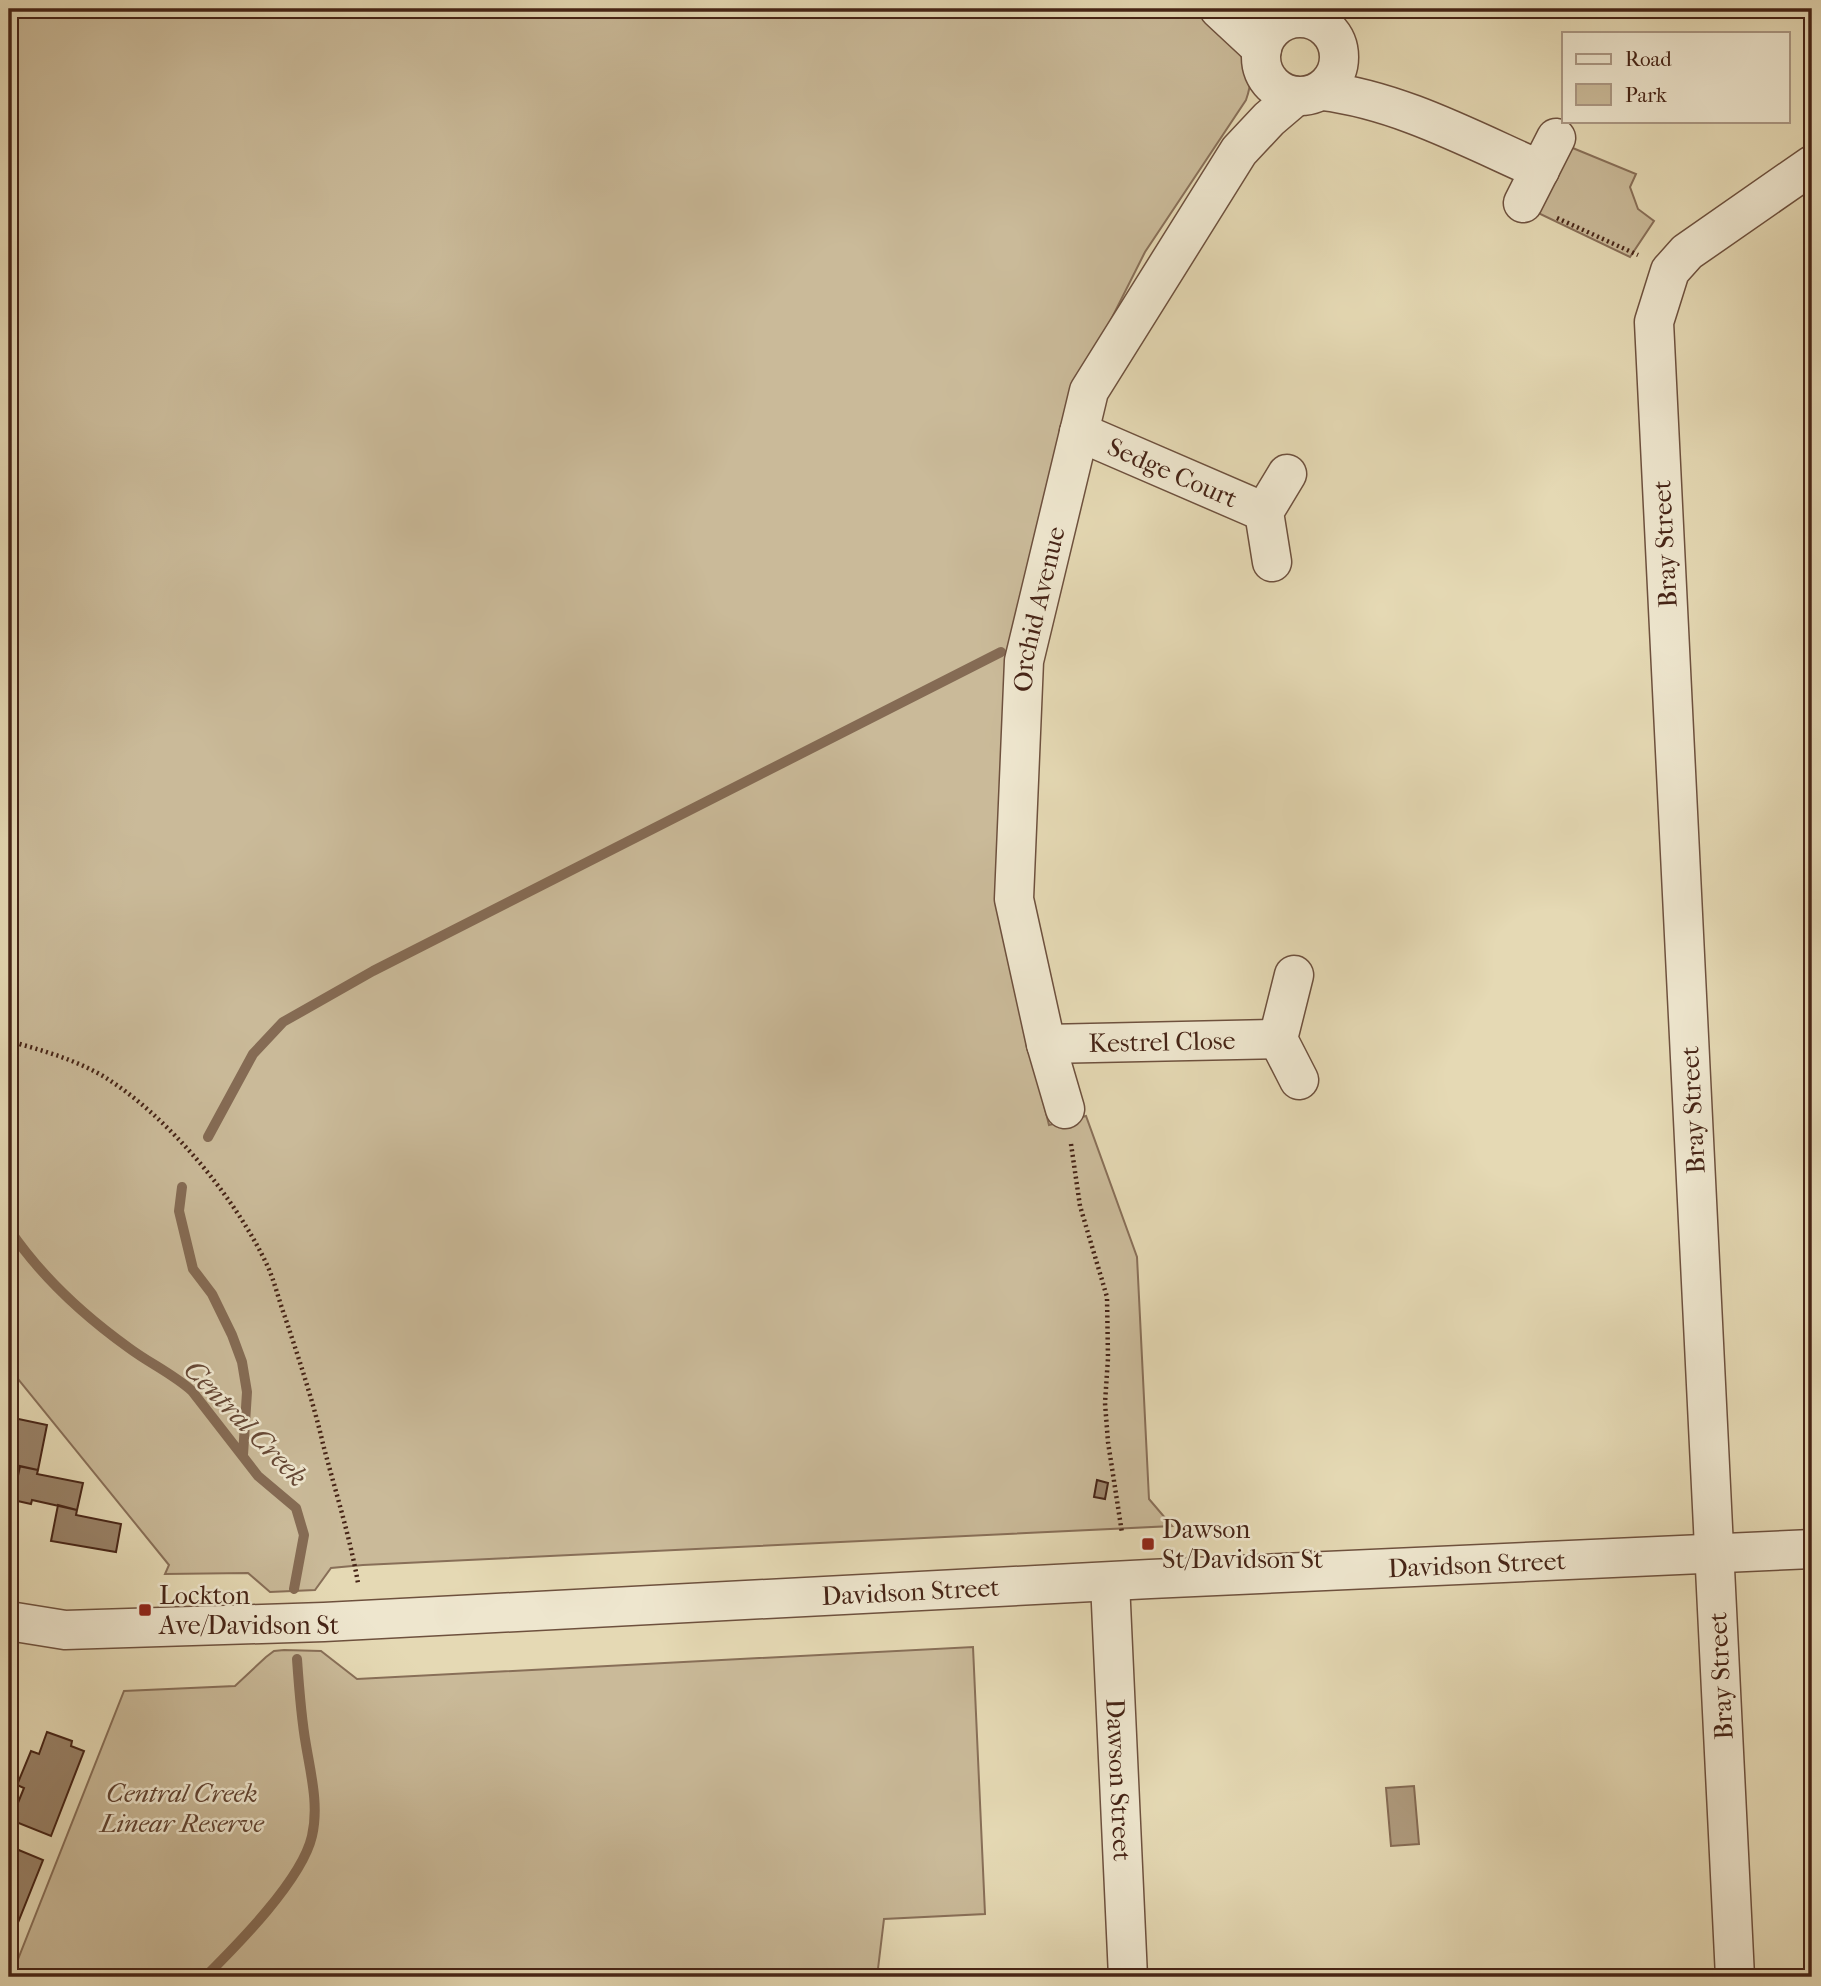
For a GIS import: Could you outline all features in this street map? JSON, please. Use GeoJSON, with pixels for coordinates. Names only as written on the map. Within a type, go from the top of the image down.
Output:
{"type":"FeatureCollection","features":[{"type":"Feature","properties":{"kind":"street"},"geometry":{"type":"LineString","coordinates":[[1219,9],[1283,34],[1312,20],[1323,25],[1332,34],[1328,61]]}},
{"type":"Feature","properties":{"kind":"street"},"geometry":{"type":"LineString","coordinates":[[1239,9],[1283,34]]}},
{"type":"Feature","properties":{"kind":"street"},"geometry":{"type":"LineString","coordinates":[[1283,34],[1277,89],[1328,61]]}},
{"type":"Feature","properties":{"kind":"street","name":"Orchid Avenue"},"geometry":{"type":"LineString","coordinates":[[1239,151],[1283,34]]}},
{"type":"Feature","properties":{"kind":"street"},"geometry":{"type":"LineString","coordinates":[[1328,61],[1399,109],[1539,170]]}},
{"type":"Feature","properties":{"kind":"street","name":"Orchid Avenue"},"geometry":{"type":"LineString","coordinates":[[1065,1109],[1046,1044],[1014,899],[1024,661],[1089,391],[1239,151],[1328,61]]}},
{"type":"Feature","properties":{"kind":"street"},"geometry":{"type":"LineString","coordinates":[[1679,261],[1812,165]]}},
{"type":"Feature","properties":{"kind":"street","name":"Bray Street"},"geometry":{"type":"LineString","coordinates":[[1679,261],[1654,322],[1735,1977]]}},
{"type":"Feature","properties":{"kind":"street","name":"Sedge Court"},"geometry":{"type":"LineString","coordinates":[[1079,432],[1264,512]]}},
{"type":"Feature","properties":{"kind":"street","name":"Sedge Court"},"geometry":{"type":"LineString","coordinates":[[1272,562],[1264,512],[1287,474]]}},
{"type":"Feature","properties":{"kind":"street"},"geometry":{"type":"LineString","coordinates":[[1294,975],[1278,1039],[1300,1080]]}},
{"type":"Feature","properties":{"kind":"street","name":"Kestrel Close"},"geometry":{"type":"LineString","coordinates":[[1046,1044],[1278,1039]]}},
{"type":"Feature","properties":{"kind":"street","name":"Davidson Street"},"geometry":{"type":"LineString","coordinates":[[9,1621],[65,1630],[363,1620],[1110,1581],[1812,1549]]}},
{"type":"Feature","properties":{"kind":"street","name":"Dawson Street"},"geometry":{"type":"LineString","coordinates":[[1110,1581],[1128,1977]]}},
{"type":"Feature","properties":{"kind":"path"},"geometry":{"type":"LineString","coordinates":[[1539,170],[1679,261]]}},
{"type":"Feature","properties":{"kind":"path"},"geometry":{"type":"LineString","coordinates":[[9,1041],[62,1057],[102,1076],[131,1096],[161,1121],[194,1156],[238,1214],[268,1267],[314,1409],[356,1572],[363,1620]]}},
{"type":"Feature","properties":{"kind":"path"},"geometry":{"type":"LineString","coordinates":[[1065,1109],[1080,1206],[1107,1297],[1108,1358],[1105,1403],[1122,1533]]}},
{"type":"Feature","properties":{"kind":"green space"},"geometry":{"type":"Polygon","coordinates":[[[9,9],[1189,9],[1237,44],[1245,55],[1249,68],[1250,83],[1246,100],[1145,252],[1072,397],[1014,623],[1025,1027],[1049,1125],[1086,1116],[1137,1257],[1149,1499],[1172,1526],[363,1565],[331,1568],[315,1590],[270,1592],[248,1573],[165,1574],[169,1565],[9,1368],[9,9]]]}},
{"type":"Feature","properties":{"kind":"green space"},"geometry":{"type":"Polygon","coordinates":[[[1563,144],[1636,174],[1630,187],[1638,209],[1654,221],[1630,257],[1534,211],[1563,144]]]}},
{"type":"Feature","properties":{"kind":"green space","name":"Central Creek Linear Reserve"},"geometry":{"type":"Polygon","coordinates":[[[973,1647],[985,1914],[884,1919],[877,1977],[11,1977],[124,1691],[235,1686],[274,1651],[284,1650],[321,1651],[357,1679],[973,1647]]]}},
{"type":"Feature","properties":{"kind":"shaded area"},"geometry":{"type":"Polygon","coordinates":[[[1414,1786],[1419,1844],[1391,1846],[1386,1788],[1414,1786]]]}},
{"type":"Feature","properties":{"kind":"building"},"geometry":{"type":"Polygon","coordinates":[[[9,1417],[47,1425],[38,1470],[13,1465],[16,1454],[9,1452],[9,1417]]]}},
{"type":"Feature","properties":{"kind":"building"},"geometry":{"type":"Polygon","coordinates":[[[20,1466],[38,1470],[37,1474],[83,1483],[77,1510],[32,1500],[31,1504],[13,1500],[20,1466]]]}},
{"type":"Feature","properties":{"kind":"building"},"geometry":{"type":"Polygon","coordinates":[[[1097,1480],[1108,1483],[1105,1499],[1094,1497],[1097,1480]]]}},
{"type":"Feature","properties":{"kind":"building"},"geometry":{"type":"Polygon","coordinates":[[[58,1505],[77,1510],[76,1515],[121,1524],[116,1552],[51,1541],[58,1505]]]}},
{"type":"Feature","properties":{"kind":"building"},"geometry":{"type":"Polygon","coordinates":[[[47,1732],[72,1741],[71,1746],[84,1751],[51,1836],[11,1820],[24,1788],[17,1785],[31,1751],[39,1754],[47,1732]]]}},
{"type":"Feature","properties":{"kind":"building"},"geometry":{"type":"Polygon","coordinates":[[[9,1846],[43,1860],[15,1930],[9,1928],[9,1846]]]}},
{"type":"Feature","properties":{"kind":"waterway"},"geometry":{"type":"LineString","coordinates":[[208,1137],[253,1054],[283,1022],[373,971],[1001,652]]}},
{"type":"Feature","properties":{"kind":"waterway"},"geometry":{"type":"LineString","coordinates":[[182,1187],[179,1211],[193,1269],[212,1294],[242,1362],[247,1392],[243,1455]]}},
{"type":"Feature","properties":{"kind":"waterway","name":"Central Creek"},"geometry":{"type":"LineString","coordinates":[[9,1229],[48,1278],[79,1308],[129,1348],[192,1391],[258,1476],[296,1508],[304,1535],[294,1589]]}},
{"type":"Feature","properties":{"kind":"waterway","name":"Central Creek"},"geometry":{"type":"LineString","coordinates":[[205,1977],[282,1892],[296,1872],[312,1836],[314,1802],[297,1659]]}},
{"type":"Feature","properties":{"kind":"place","name":"Dawson St/Davidson St"},"geometry":{"type":"Point","coordinates":[1148,1544]}},
{"type":"Feature","properties":{"kind":"place","name":"Lockton Ave/Davidson St"},"geometry":{"type":"Point","coordinates":[145,1610]}}]}
